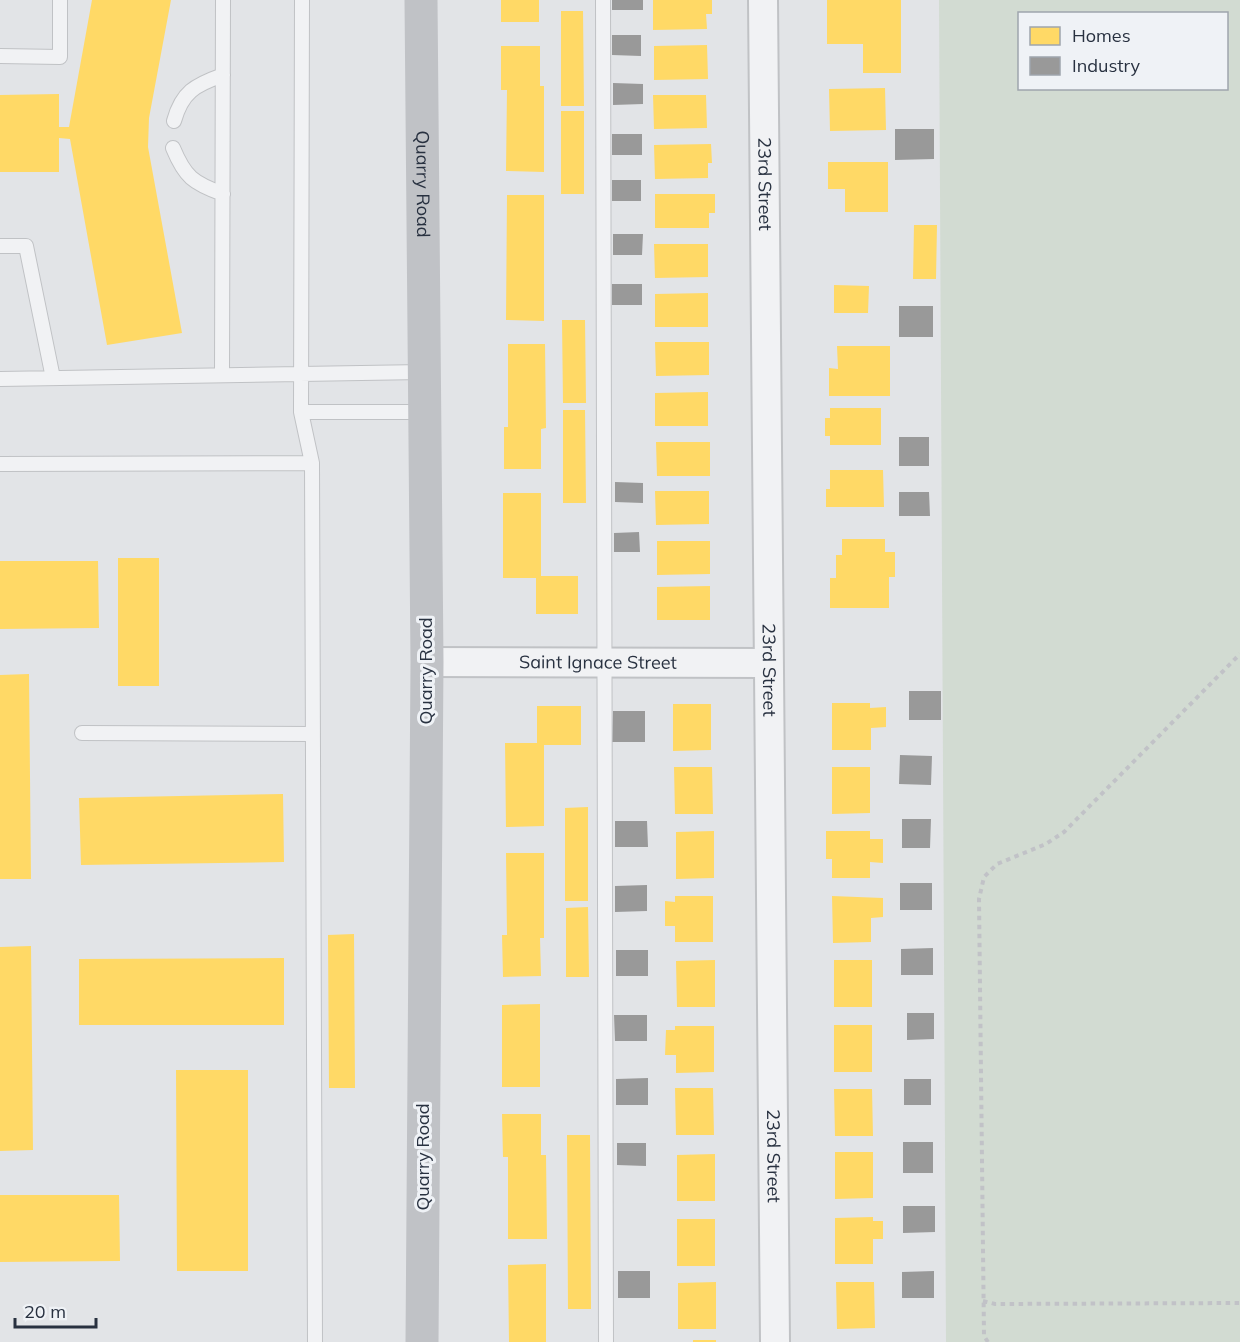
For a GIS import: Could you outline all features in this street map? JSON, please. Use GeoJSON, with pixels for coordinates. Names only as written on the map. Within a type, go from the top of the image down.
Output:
{"type":"FeatureCollection","features":[{"type":"Feature","properties":{"kind":"street","name":"Quarry Road"},"geometry":{"type":"LineString","coordinates":[[421,0],[427,662],[422,1342]]}},
{"type":"Feature","properties":{"kind":"street","name":"23rd Street"},"geometry":{"type":"LineString","coordinates":[[763,0],[775,1342]]}},
{"type":"Feature","properties":{"kind":"street","name":"Saint Ignace Street"},"geometry":{"type":"LineString","coordinates":[[427,662],[768,663]]}},
{"type":"Feature","properties":{"kind":"lane"},"geometry":{"type":"LineString","coordinates":[[0,56],[60,57],[60,0]]}},
{"type":"Feature","properties":{"kind":"lane"},"geometry":{"type":"LineString","coordinates":[[222,375],[223,0]]}},
{"type":"Feature","properties":{"kind":"lane"},"geometry":{"type":"LineString","coordinates":[[302,0],[301,412],[312,463],[315,1342]]}},
{"type":"Feature","properties":{"kind":"lane"},"geometry":{"type":"LineString","coordinates":[[603,0],[606,1342]]}},
{"type":"Feature","properties":{"kind":"lane"},"geometry":{"type":"LineString","coordinates":[[174,121],[179,102],[199,84],[223,75]]}},
{"type":"Feature","properties":{"kind":"lane"},"geometry":{"type":"LineString","coordinates":[[173,148],[182,169],[190,177],[198,184],[223,194]]}},
{"type":"Feature","properties":{"kind":"lane"},"geometry":{"type":"LineString","coordinates":[[0,246],[26,246],[53,378]]}},
{"type":"Feature","properties":{"kind":"lane"},"geometry":{"type":"LineString","coordinates":[[0,379],[423,372]]}},
{"type":"Feature","properties":{"kind":"lane"},"geometry":{"type":"LineString","coordinates":[[301,412],[423,412]]}},
{"type":"Feature","properties":{"kind":"lane"},"geometry":{"type":"LineString","coordinates":[[0,464],[312,463]]}},
{"type":"Feature","properties":{"kind":"lane"},"geometry":{"type":"LineString","coordinates":[[82,733],[313,735]]}},
{"type":"Feature","properties":{"kind":"path"},"geometry":{"type":"LineString","coordinates":[[988,1342],[984,1336],[983,1301],[979,899],[984,877],[997,864],[1046,844],[1064,832],[1240,654]]}},
{"type":"Feature","properties":{"kind":"path"},"geometry":{"type":"LineString","coordinates":[[983,1301],[995,1304],[1240,1303]]}},
{"type":"Feature","properties":{"kind":"shaded area"},"geometry":{"type":"Polygon","coordinates":[[[939,0],[1240,0],[1240,1342],[946,1342],[939,0]]]}},
{"type":"Feature","properties":{"kind":"building: Homes"},"geometry":{"type":"Polygon","coordinates":[[[92,0],[171,0],[149,118],[148,147],[182,333],[107,345],[70,139],[59,138],[59,172],[0,172],[0,95],[59,94],[59,127],[69,127],[92,0]]]}},
{"type":"Feature","properties":{"kind":"building: Homes"},"geometry":{"type":"Polygon","coordinates":[[[501,0],[539,0],[539,22],[501,22],[501,0]]]}},
{"type":"Feature","properties":{"kind":"building: Homes"},"geometry":{"type":"Polygon","coordinates":[[[653,0],[712,0],[712,14],[706,14],[707,29],[653,30],[653,0]]]}},
{"type":"Feature","properties":{"kind":"building: Homes"},"geometry":{"type":"Polygon","coordinates":[[[827,0],[901,0],[901,73],[863,73],[863,44],[827,44],[827,0]]]}},
{"type":"Feature","properties":{"kind":"building: Homes"},"geometry":{"type":"Polygon","coordinates":[[[561,11],[583,11],[584,106],[561,106],[561,11]]]}},
{"type":"Feature","properties":{"kind":"building: Homes"},"geometry":{"type":"Polygon","coordinates":[[[707,45],[708,79],[654,80],[654,46],[707,45]]]}},
{"type":"Feature","properties":{"kind":"building: Homes"},"geometry":{"type":"Polygon","coordinates":[[[501,46],[540,46],[540,86],[544,86],[544,172],[506,171],[507,90],[501,90],[501,46]]]}},
{"type":"Feature","properties":{"kind":"building: Homes"},"geometry":{"type":"Polygon","coordinates":[[[885,88],[886,130],[830,131],[829,89],[885,88]]]}},
{"type":"Feature","properties":{"kind":"building: Homes"},"geometry":{"type":"Polygon","coordinates":[[[653,95],[706,95],[707,128],[654,129],[653,95]]]}},
{"type":"Feature","properties":{"kind":"building: Homes"},"geometry":{"type":"Polygon","coordinates":[[[561,111],[584,111],[584,194],[561,194],[561,111]]]}},
{"type":"Feature","properties":{"kind":"building: Homes"},"geometry":{"type":"Polygon","coordinates":[[[711,144],[712,163],[708,163],[708,178],[655,179],[654,145],[711,144]]]}},
{"type":"Feature","properties":{"kind":"building: Homes"},"geometry":{"type":"Polygon","coordinates":[[[828,162],[888,162],[888,212],[845,212],[845,189],[828,189],[828,162]]]}},
{"type":"Feature","properties":{"kind":"building: Homes"},"geometry":{"type":"Polygon","coordinates":[[[655,194],[715,194],[715,213],[709,213],[709,228],[655,228],[655,194]]]}},
{"type":"Feature","properties":{"kind":"building: Homes"},"geometry":{"type":"Polygon","coordinates":[[[507,195],[544,195],[544,321],[506,320],[507,195]]]}},
{"type":"Feature","properties":{"kind":"building: Homes"},"geometry":{"type":"Polygon","coordinates":[[[914,225],[937,225],[936,279],[913,279],[914,225]]]}},
{"type":"Feature","properties":{"kind":"building: Homes"},"geometry":{"type":"Polygon","coordinates":[[[654,244],[708,244],[708,277],[655,278],[654,244]]]}},
{"type":"Feature","properties":{"kind":"building: Homes"},"geometry":{"type":"Polygon","coordinates":[[[834,285],[869,286],[868,313],[834,313],[834,285]]]}},
{"type":"Feature","properties":{"kind":"building: Homes"},"geometry":{"type":"Polygon","coordinates":[[[708,293],[708,327],[655,327],[655,294],[708,293]]]}},
{"type":"Feature","properties":{"kind":"building: Homes"},"geometry":{"type":"Polygon","coordinates":[[[562,320],[585,320],[586,403],[563,403],[562,320]]]}},
{"type":"Feature","properties":{"kind":"building: Homes"},"geometry":{"type":"Polygon","coordinates":[[[655,342],[709,342],[709,375],[656,376],[655,342]]]}},
{"type":"Feature","properties":{"kind":"building: Homes"},"geometry":{"type":"Polygon","coordinates":[[[508,344],[545,344],[546,428],[541,429],[541,469],[504,469],[504,427],[508,427],[508,344]]]}},
{"type":"Feature","properties":{"kind":"building: Homes"},"geometry":{"type":"Polygon","coordinates":[[[837,346],[890,346],[890,396],[829,396],[829,368],[838,369],[837,346]]]}},
{"type":"Feature","properties":{"kind":"building: Homes"},"geometry":{"type":"Polygon","coordinates":[[[708,392],[708,426],[655,426],[655,393],[708,392]]]}},
{"type":"Feature","properties":{"kind":"building: Homes"},"geometry":{"type":"Polygon","coordinates":[[[830,408],[881,408],[881,445],[830,445],[830,436],[825,436],[825,418],[830,418],[830,408]]]}},
{"type":"Feature","properties":{"kind":"building: Homes"},"geometry":{"type":"Polygon","coordinates":[[[563,410],[585,410],[586,503],[563,503],[563,410]]]}},
{"type":"Feature","properties":{"kind":"building: Homes"},"geometry":{"type":"Polygon","coordinates":[[[656,442],[710,442],[710,476],[657,476],[656,442]]]}},
{"type":"Feature","properties":{"kind":"building: Homes"},"geometry":{"type":"Polygon","coordinates":[[[830,470],[883,470],[884,507],[826,507],[826,489],[830,489],[830,470]]]}},
{"type":"Feature","properties":{"kind":"building: Homes"},"geometry":{"type":"Polygon","coordinates":[[[655,491],[709,491],[709,524],[656,525],[655,491]]]}},
{"type":"Feature","properties":{"kind":"building: Homes"},"geometry":{"type":"Polygon","coordinates":[[[503,493],[541,493],[541,576],[578,576],[578,614],[536,614],[536,578],[503,578],[503,493]]]}},
{"type":"Feature","properties":{"kind":"building: Homes"},"geometry":{"type":"Polygon","coordinates":[[[842,539],[885,539],[885,552],[895,552],[895,577],[889,577],[889,608],[830,608],[830,578],[836,578],[836,555],[842,555],[842,539]]]}},
{"type":"Feature","properties":{"kind":"building: Homes"},"geometry":{"type":"Polygon","coordinates":[[[657,541],[710,541],[710,574],[657,575],[657,541]]]}},
{"type":"Feature","properties":{"kind":"building: Homes"},"geometry":{"type":"Polygon","coordinates":[[[118,558],[159,558],[159,686],[118,686],[118,558]]]}},
{"type":"Feature","properties":{"kind":"building: Homes"},"geometry":{"type":"Polygon","coordinates":[[[0,561],[98,561],[99,628],[0,629],[0,561]]]}},
{"type":"Feature","properties":{"kind":"building: Homes"},"geometry":{"type":"Polygon","coordinates":[[[710,586],[710,620],[657,620],[657,587],[710,586]]]}},
{"type":"Feature","properties":{"kind":"building: Homes"},"geometry":{"type":"Polygon","coordinates":[[[29,674],[31,879],[0,879],[0,675],[29,674]]]}},
{"type":"Feature","properties":{"kind":"building: Homes"},"geometry":{"type":"Polygon","coordinates":[[[832,703],[870,703],[870,708],[886,707],[886,727],[871,728],[871,750],[832,750],[832,703]]]}},
{"type":"Feature","properties":{"kind":"building: Homes"},"geometry":{"type":"Polygon","coordinates":[[[673,704],[711,704],[711,750],[673,751],[673,704]]]}},
{"type":"Feature","properties":{"kind":"building: Homes"},"geometry":{"type":"Polygon","coordinates":[[[537,706],[581,706],[581,745],[544,745],[544,826],[506,827],[505,743],[537,743],[537,706]]]}},
{"type":"Feature","properties":{"kind":"building: Homes"},"geometry":{"type":"Polygon","coordinates":[[[674,767],[712,767],[713,814],[675,814],[674,767]]]}},
{"type":"Feature","properties":{"kind":"building: Homes"},"geometry":{"type":"Polygon","coordinates":[[[832,767],[870,767],[870,813],[832,814],[832,767]]]}},
{"type":"Feature","properties":{"kind":"building: Homes"},"geometry":{"type":"Polygon","coordinates":[[[283,794],[284,862],[81,865],[79,798],[283,794]]]}},
{"type":"Feature","properties":{"kind":"building: Homes"},"geometry":{"type":"Polygon","coordinates":[[[588,807],[588,901],[565,901],[565,808],[588,807]]]}},
{"type":"Feature","properties":{"kind":"building: Homes"},"geometry":{"type":"Polygon","coordinates":[[[714,831],[714,878],[676,879],[676,832],[714,831]]]}},
{"type":"Feature","properties":{"kind":"building: Homes"},"geometry":{"type":"Polygon","coordinates":[[[826,831],[870,831],[870,839],[883,839],[883,863],[870,862],[870,878],[832,878],[832,859],[826,859],[826,831]]]}},
{"type":"Feature","properties":{"kind":"building: Homes"},"geometry":{"type":"Polygon","coordinates":[[[506,853],[544,853],[544,938],[540,938],[541,976],[503,977],[502,935],[507,935],[506,853]]]}},
{"type":"Feature","properties":{"kind":"building: Homes"},"geometry":{"type":"Polygon","coordinates":[[[675,896],[713,896],[713,942],[675,942],[675,926],[665,926],[665,901],[675,902],[675,896]]]}},
{"type":"Feature","properties":{"kind":"building: Homes"},"geometry":{"type":"Polygon","coordinates":[[[832,896],[883,898],[883,917],[871,918],[871,942],[833,943],[832,896]]]}},
{"type":"Feature","properties":{"kind":"building: Homes"},"geometry":{"type":"Polygon","coordinates":[[[588,907],[589,977],[566,977],[566,908],[588,907]]]}},
{"type":"Feature","properties":{"kind":"building: Homes"},"geometry":{"type":"Polygon","coordinates":[[[354,934],[355,1088],[329,1088],[328,935],[354,934]]]}},
{"type":"Feature","properties":{"kind":"building: Homes"},"geometry":{"type":"Polygon","coordinates":[[[31,946],[33,1150],[0,1151],[0,947],[31,946]]]}},
{"type":"Feature","properties":{"kind":"building: Homes"},"geometry":{"type":"Polygon","coordinates":[[[284,958],[284,1025],[79,1025],[79,959],[284,958]]]}},
{"type":"Feature","properties":{"kind":"building: Homes"},"geometry":{"type":"Polygon","coordinates":[[[715,960],[715,1007],[677,1007],[676,961],[715,960]]]}},
{"type":"Feature","properties":{"kind":"building: Homes"},"geometry":{"type":"Polygon","coordinates":[[[834,960],[872,960],[872,1007],[834,1007],[834,960]]]}},
{"type":"Feature","properties":{"kind":"building: Homes"},"geometry":{"type":"Polygon","coordinates":[[[540,1004],[540,1087],[502,1087],[502,1005],[540,1004]]]}},
{"type":"Feature","properties":{"kind":"building: Homes"},"geometry":{"type":"Polygon","coordinates":[[[834,1025],[872,1025],[872,1072],[834,1072],[834,1025]]]}},
{"type":"Feature","properties":{"kind":"building: Homes"},"geometry":{"type":"Polygon","coordinates":[[[675,1026],[714,1026],[714,1072],[676,1073],[676,1055],[665,1055],[666,1030],[675,1030],[675,1026]]]}},
{"type":"Feature","properties":{"kind":"building: Homes"},"geometry":{"type":"Polygon","coordinates":[[[176,1070],[248,1070],[248,1271],[177,1271],[176,1070]]]}},
{"type":"Feature","properties":{"kind":"building: Homes"},"geometry":{"type":"Polygon","coordinates":[[[675,1088],[713,1088],[714,1135],[676,1135],[675,1088]]]}},
{"type":"Feature","properties":{"kind":"building: Homes"},"geometry":{"type":"Polygon","coordinates":[[[834,1089],[872,1089],[873,1136],[835,1136],[834,1089]]]}},
{"type":"Feature","properties":{"kind":"building: Homes"},"geometry":{"type":"Polygon","coordinates":[[[502,1114],[541,1114],[541,1155],[546,1155],[547,1239],[508,1239],[508,1157],[503,1157],[502,1114]]]}},
{"type":"Feature","properties":{"kind":"building: Homes"},"geometry":{"type":"Polygon","coordinates":[[[567,1135],[590,1135],[591,1309],[568,1309],[567,1135]]]}},
{"type":"Feature","properties":{"kind":"building: Homes"},"geometry":{"type":"Polygon","coordinates":[[[835,1152],[873,1152],[873,1198],[835,1199],[835,1152]]]}},
{"type":"Feature","properties":{"kind":"building: Homes"},"geometry":{"type":"Polygon","coordinates":[[[715,1154],[715,1201],[677,1201],[677,1155],[715,1154]]]}},
{"type":"Feature","properties":{"kind":"building: Homes"},"geometry":{"type":"Polygon","coordinates":[[[0,1195],[119,1195],[120,1261],[0,1262],[0,1195]]]}},
{"type":"Feature","properties":{"kind":"building: Homes"},"geometry":{"type":"Polygon","coordinates":[[[873,1217],[873,1221],[883,1221],[883,1239],[873,1239],[873,1264],[835,1264],[835,1218],[873,1217]]]}},
{"type":"Feature","properties":{"kind":"building: Homes"},"geometry":{"type":"Polygon","coordinates":[[[677,1219],[715,1219],[715,1266],[677,1266],[677,1219]]]}},
{"type":"Feature","properties":{"kind":"building: Homes"},"geometry":{"type":"Polygon","coordinates":[[[546,1264],[546,1342],[509,1342],[508,1265],[546,1264]]]}},
{"type":"Feature","properties":{"kind":"building: Homes"},"geometry":{"type":"Polygon","coordinates":[[[716,1282],[716,1329],[678,1329],[678,1283],[716,1282]]]}},
{"type":"Feature","properties":{"kind":"building: Homes"},"geometry":{"type":"Polygon","coordinates":[[[836,1282],[874,1282],[875,1328],[837,1329],[836,1282]]]}},
{"type":"Feature","properties":{"kind":"building: Homes"},"geometry":{"type":"Polygon","coordinates":[[[693,1340],[716,1340],[716,1342],[693,1342],[693,1340]]]}},
{"type":"Feature","properties":{"kind":"building: Industry"},"geometry":{"type":"Polygon","coordinates":[[[612,0],[643,0],[643,10],[612,10],[612,0]]]}},
{"type":"Feature","properties":{"kind":"building: Industry"},"geometry":{"type":"Polygon","coordinates":[[[612,35],[641,35],[641,56],[612,55],[612,35]]]}},
{"type":"Feature","properties":{"kind":"building: Industry"},"geometry":{"type":"Polygon","coordinates":[[[613,83],[643,84],[643,104],[613,105],[613,83]]]}},
{"type":"Feature","properties":{"kind":"building: Industry"},"geometry":{"type":"Polygon","coordinates":[[[895,129],[934,129],[934,159],[895,160],[895,129]]]}},
{"type":"Feature","properties":{"kind":"building: Industry"},"geometry":{"type":"Polygon","coordinates":[[[612,134],[642,134],[642,155],[612,155],[612,134]]]}},
{"type":"Feature","properties":{"kind":"building: Industry"},"geometry":{"type":"Polygon","coordinates":[[[612,180],[641,180],[641,201],[612,201],[612,180]]]}},
{"type":"Feature","properties":{"kind":"building: Industry"},"geometry":{"type":"Polygon","coordinates":[[[613,234],[643,234],[642,255],[613,255],[613,234]]]}},
{"type":"Feature","properties":{"kind":"building: Industry"},"geometry":{"type":"Polygon","coordinates":[[[612,284],[642,284],[642,305],[612,305],[612,284]]]}},
{"type":"Feature","properties":{"kind":"building: Industry"},"geometry":{"type":"Polygon","coordinates":[[[899,306],[933,306],[933,337],[899,337],[899,306]]]}},
{"type":"Feature","properties":{"kind":"building: Industry"},"geometry":{"type":"Polygon","coordinates":[[[899,437],[929,437],[929,466],[899,466],[899,437]]]}},
{"type":"Feature","properties":{"kind":"building: Industry"},"geometry":{"type":"Polygon","coordinates":[[[615,482],[643,483],[643,503],[615,502],[615,482]]]}},
{"type":"Feature","properties":{"kind":"building: Industry"},"geometry":{"type":"Polygon","coordinates":[[[899,492],[929,492],[930,516],[899,516],[899,492]]]}},
{"type":"Feature","properties":{"kind":"building: Industry"},"geometry":{"type":"Polygon","coordinates":[[[639,532],[640,552],[614,552],[614,533],[639,532]]]}},
{"type":"Feature","properties":{"kind":"building: Industry"},"geometry":{"type":"Polygon","coordinates":[[[909,691],[941,691],[941,720],[909,720],[909,691]]]}},
{"type":"Feature","properties":{"kind":"building: Industry"},"geometry":{"type":"Polygon","coordinates":[[[613,711],[645,711],[645,742],[612,742],[613,711]]]}},
{"type":"Feature","properties":{"kind":"building: Industry"},"geometry":{"type":"Polygon","coordinates":[[[900,755],[932,756],[931,785],[899,784],[900,755]]]}},
{"type":"Feature","properties":{"kind":"building: Industry"},"geometry":{"type":"Polygon","coordinates":[[[902,819],[931,819],[930,848],[902,848],[902,819]]]}},
{"type":"Feature","properties":{"kind":"building: Industry"},"geometry":{"type":"Polygon","coordinates":[[[615,821],[647,821],[648,847],[615,847],[615,821]]]}},
{"type":"Feature","properties":{"kind":"building: Industry"},"geometry":{"type":"Polygon","coordinates":[[[900,883],[932,883],[932,910],[900,910],[900,883]]]}},
{"type":"Feature","properties":{"kind":"building: Industry"},"geometry":{"type":"Polygon","coordinates":[[[647,885],[647,911],[615,912],[615,886],[647,885]]]}},
{"type":"Feature","properties":{"kind":"building: Industry"},"geometry":{"type":"Polygon","coordinates":[[[933,948],[933,975],[901,975],[901,949],[933,948]]]}},
{"type":"Feature","properties":{"kind":"building: Industry"},"geometry":{"type":"Polygon","coordinates":[[[616,950],[648,950],[648,976],[616,976],[616,950]]]}},
{"type":"Feature","properties":{"kind":"building: Industry"},"geometry":{"type":"Polygon","coordinates":[[[907,1013],[934,1013],[934,1039],[907,1040],[907,1013]]]}},
{"type":"Feature","properties":{"kind":"building: Industry"},"geometry":{"type":"Polygon","coordinates":[[[614,1015],[647,1015],[647,1041],[615,1041],[614,1015]]]}},
{"type":"Feature","properties":{"kind":"building: Industry"},"geometry":{"type":"Polygon","coordinates":[[[648,1078],[648,1105],[616,1105],[616,1079],[648,1078]]]}},
{"type":"Feature","properties":{"kind":"building: Industry"},"geometry":{"type":"Polygon","coordinates":[[[904,1079],[931,1079],[931,1105],[904,1105],[904,1079]]]}},
{"type":"Feature","properties":{"kind":"building: Industry"},"geometry":{"type":"Polygon","coordinates":[[[903,1142],[933,1142],[933,1173],[903,1173],[903,1142]]]}},
{"type":"Feature","properties":{"kind":"building: Industry"},"geometry":{"type":"Polygon","coordinates":[[[617,1143],[646,1143],[646,1166],[617,1165],[617,1143]]]}},
{"type":"Feature","properties":{"kind":"building: Industry"},"geometry":{"type":"Polygon","coordinates":[[[903,1206],[935,1206],[935,1232],[903,1233],[903,1206]]]}},
{"type":"Feature","properties":{"kind":"building: Industry"},"geometry":{"type":"Polygon","coordinates":[[[618,1271],[650,1271],[650,1298],[618,1298],[618,1271]]]}},
{"type":"Feature","properties":{"kind":"building: Industry"},"geometry":{"type":"Polygon","coordinates":[[[934,1271],[934,1298],[902,1298],[902,1272],[934,1271]]]}}]}
